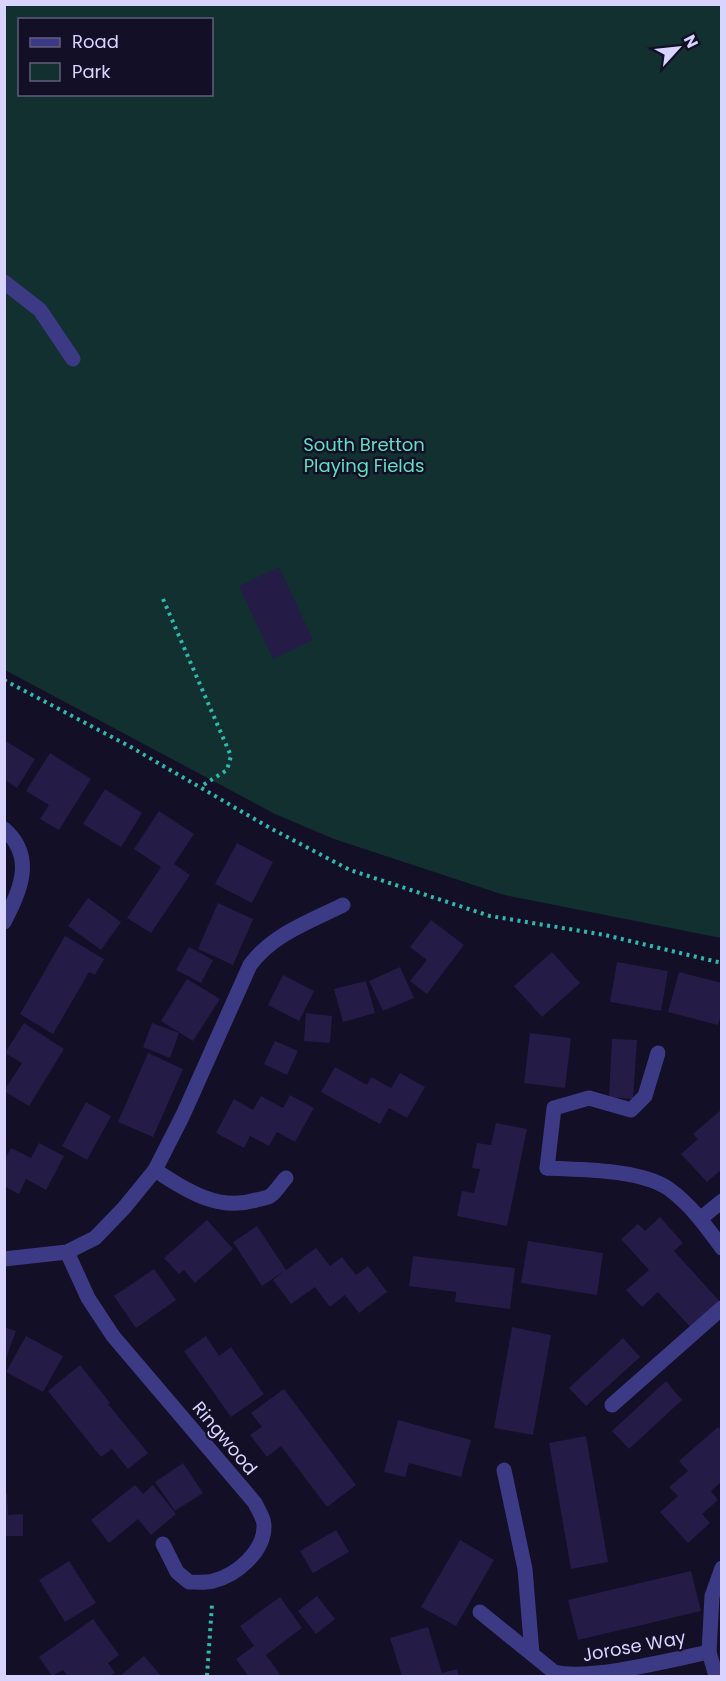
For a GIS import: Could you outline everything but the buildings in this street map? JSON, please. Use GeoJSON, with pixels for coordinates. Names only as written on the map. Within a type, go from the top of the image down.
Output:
{"type":"FeatureCollection","features":[{"type":"Feature","properties":{"kind":"street"},"geometry":{"type":"LineString","coordinates":[[4,282],[40,310],[73,359]]}},
{"type":"Feature","properties":{"kind":"street"},"geometry":{"type":"LineString","coordinates":[[4,829],[18,844],[24,864],[17,897],[4,922]]}},
{"type":"Feature","properties":{"kind":"street"},"geometry":{"type":"LineString","coordinates":[[4,1259],[67,1252],[95,1238],[124,1208],[155,1170],[183,1115],[250,966],[261,951],[284,933],[343,905]]}},
{"type":"Feature","properties":{"kind":"street"},"geometry":{"type":"LineString","coordinates":[[658,1053],[645,1096],[632,1110],[589,1098],[554,1108],[547,1168],[639,1177],[667,1188],[689,1206],[722,1248]]}},
{"type":"Feature","properties":{"kind":"street"},"geometry":{"type":"LineString","coordinates":[[155,1170],[181,1187],[225,1204],[249,1202],[270,1196],[286,1178]]}},
{"type":"Feature","properties":{"kind":"street"},"geometry":{"type":"LineString","coordinates":[[700,1219],[722,1201]]}},
{"type":"Feature","properties":{"kind":"street","name":"Ringwood"},"geometry":{"type":"LineString","coordinates":[[67,1252],[88,1298],[113,1336],[255,1503],[265,1523],[263,1538],[253,1556],[235,1571],[213,1581]]}},
{"type":"Feature","properties":{"kind":"street"},"geometry":{"type":"LineString","coordinates":[[612,1405],[722,1308]]}},
{"type":"Feature","properties":{"kind":"street"},"geometry":{"type":"LineString","coordinates":[[504,1470],[525,1569],[532,1654]]}},
{"type":"Feature","properties":{"kind":"street"},"geometry":{"type":"LineString","coordinates":[[163,1544],[177,1572],[189,1582],[213,1581]]}},
{"type":"Feature","properties":{"kind":"street"},"geometry":{"type":"LineString","coordinates":[[716,1677],[709,1652],[712,1596],[722,1568]]}},
{"type":"Feature","properties":{"kind":"street","name":"Jorose Way"},"geometry":{"type":"LineString","coordinates":[[480,1612],[554,1672],[562,1675],[595,1676],[709,1652]]}},
{"type":"Feature","properties":{"kind":"path"},"geometry":{"type":"LineString","coordinates":[[163,599],[231,756],[227,770],[200,787]]}},
{"type":"Feature","properties":{"kind":"path"},"geometry":{"type":"LineString","coordinates":[[4,680],[129,746],[270,828],[350,870],[490,915],[605,935],[722,963]]}},
{"type":"Feature","properties":{"kind":"path"},"geometry":{"type":"LineString","coordinates":[[207,1677],[213,1581]]}},
{"type":"Feature","properties":{"kind":"green space","name":"South Bretton Playing Fields"},"geometry":{"type":"Polygon","coordinates":[[[4,5],[721,5],[721,938],[504,895],[334,839],[275,814],[5,670],[4,5]]]}}]}
